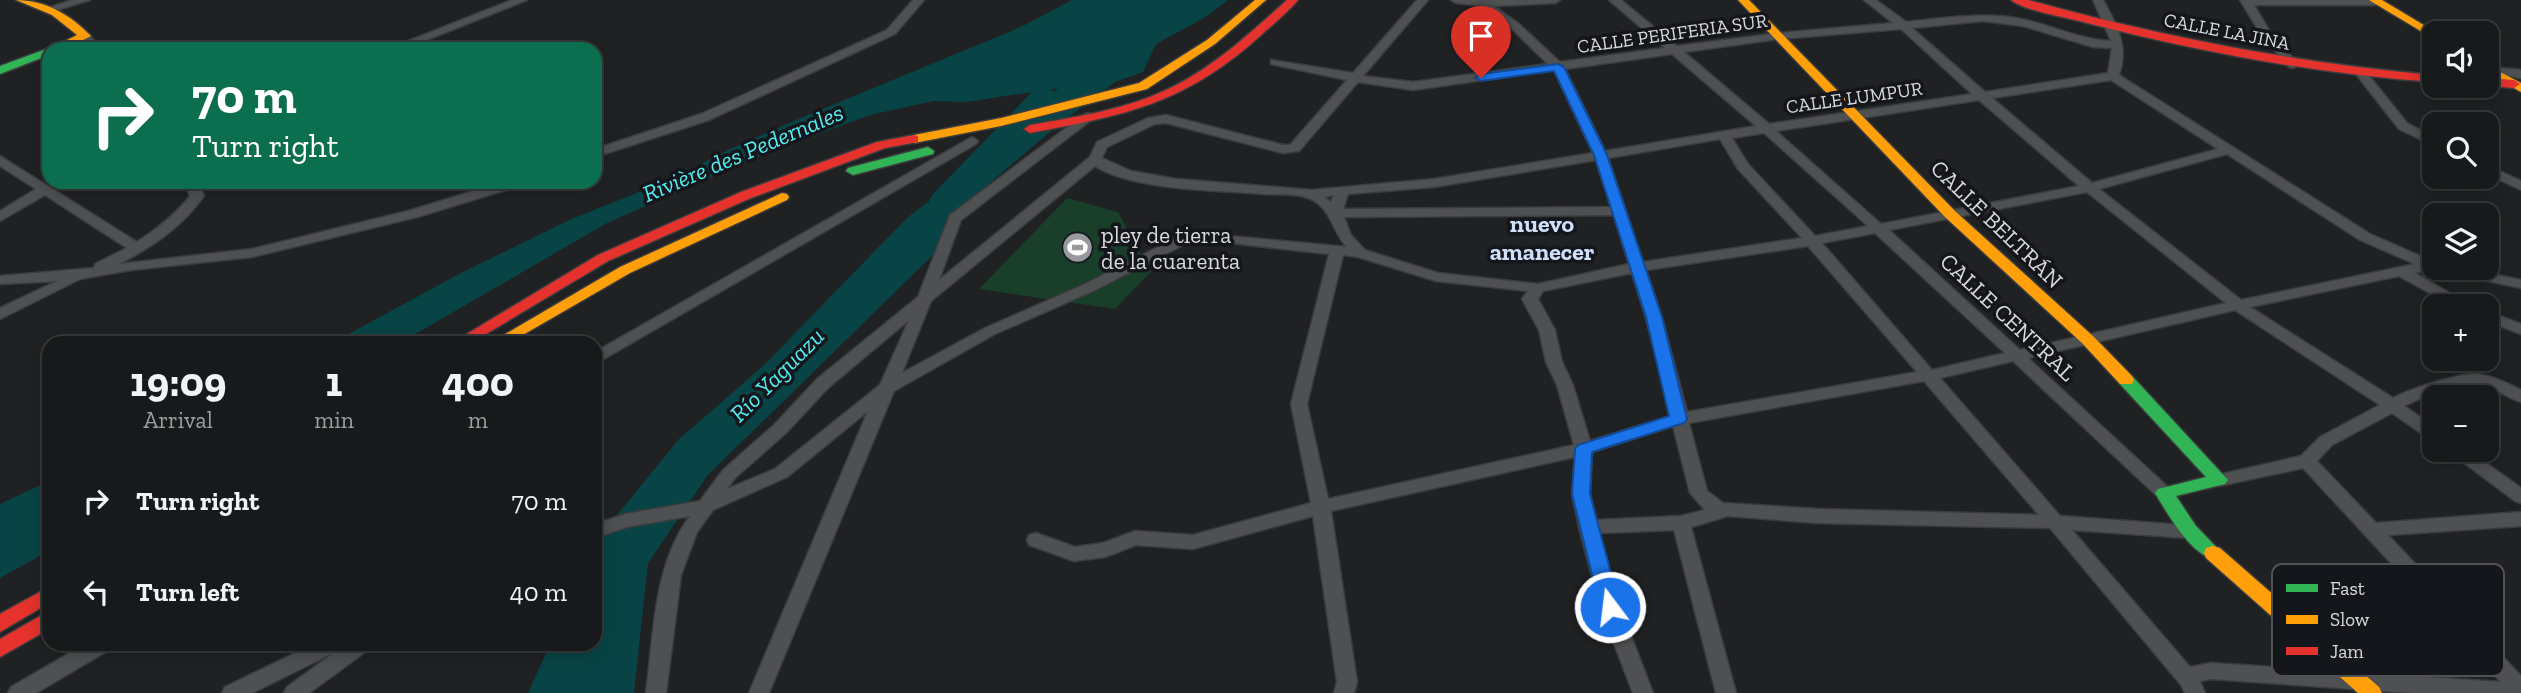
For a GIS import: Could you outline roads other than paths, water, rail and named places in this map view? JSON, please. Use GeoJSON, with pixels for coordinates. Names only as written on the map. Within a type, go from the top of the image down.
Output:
{"type":"FeatureCollection","features":[{"type":"Feature","properties":{"kind":"street"},"geometry":{"type":"LineString","coordinates":[[21,0],[50,9],[67,18],[89,42]]}},
{"type":"Feature","properties":{"kind":"street"},"geometry":{"type":"LineString","coordinates":[[50,9],[85,0]]}},
{"type":"Feature","properties":{"kind":"street"},"geometry":{"type":"LineString","coordinates":[[412,42],[522,0]]}},
{"type":"Feature","properties":{"kind":"street"},"geometry":{"type":"LineString","coordinates":[[602,151],[705,117],[891,32],[919,0]]}},
{"type":"Feature","properties":{"kind":"street"},"geometry":{"type":"LineString","coordinates":[[472,336],[603,258],[746,195],[882,145],[1001,122],[1143,86],[1211,42],[1261,0]]}},
{"type":"Feature","properties":{"kind":"street"},"geometry":{"type":"LineString","coordinates":[[510,336],[625,270],[761,206],[873,164],[1122,109],[1188,84],[1243,44],[1293,0]]}},
{"type":"Feature","properties":{"kind":"street"},"geometry":{"type":"LineString","coordinates":[[656,693],[671,575],[689,530],[729,474],[780,429],[823,383],[1095,159],[1101,145],[1152,121],[1166,119],[1283,149],[1294,148],[1423,0]]}},
{"type":"Feature","properties":{"kind":"street"},"geometry":{"type":"LineString","coordinates":[[1455,0],[1486,3],[1555,0]]}},
{"type":"Feature","properties":{"kind":"street","name":"CALLE CENTRAL"},"geometry":{"type":"LineString","coordinates":[[1614,0],[1674,49],[1878,228],[2016,354],[2164,493],[2189,531],[2272,604]]}},
{"type":"Feature","properties":{"kind":"street","name":"CALLE BELTRÁN"},"geometry":{"type":"LineString","coordinates":[[1743,0],[1950,214],[2088,340],[2219,480]]}},
{"type":"Feature","properties":{"kind":"street"},"geometry":{"type":"LineString","coordinates":[[1869,0],[1902,24],[1981,97],[2088,188],[2238,305],[2422,426]]}},
{"type":"Feature","properties":{"kind":"street","name":"CALLE LA JINA"},"geometry":{"type":"LineString","coordinates":[[2016,0],[2116,37],[2293,65],[2422,78]]}},
{"type":"Feature","properties":{"kind":"street"},"geometry":{"type":"LineString","coordinates":[[2098,0],[2116,37],[2120,59],[2113,76],[2365,237],[2422,260]]}},
{"type":"Feature","properties":{"kind":"street"},"geometry":{"type":"LineString","coordinates":[[2245,1],[2375,1],[2422,29]]}},
{"type":"Feature","properties":{"kind":"street"},"geometry":{"type":"LineString","coordinates":[[2245,1],[2266,34],[2293,65]]}},
{"type":"Feature","properties":{"kind":"street"},"geometry":{"type":"LineString","coordinates":[[1486,3],[1494,13],[1515,26],[1558,67],[1601,155],[1654,317],[1699,493],[1711,505],[1728,510],[1818,516],[2055,522],[2189,531]]}},
{"type":"Feature","properties":{"kind":"street","name":"CALLE PERIFERIA SUR"},"geometry":{"type":"LineString","coordinates":[[1275,62],[1354,78],[1413,86],[1674,49],[1902,24],[2001,19],[2024,23],[2093,44],[2116,37]]}},
{"type":"Feature","properties":{"kind":"street"},"geometry":{"type":"LineString","coordinates":[[0,70],[42,54]]}},
{"type":"Feature","properties":{"kind":"street"},"geometry":{"type":"LineString","coordinates":[[2362,74],[2403,126],[2422,136]]}},
{"type":"Feature","properties":{"kind":"street","name":"CALLE LUMPUR"},"geometry":{"type":"LineString","coordinates":[[1095,159],[1101,165],[1128,175],[1176,183],[1312,194],[1434,183],[1724,135],[1857,117],[2113,76]]}},
{"type":"Feature","properties":{"kind":"street"},"geometry":{"type":"LineString","coordinates":[[2499,76],[2519,82]]}},
{"type":"Feature","properties":{"kind":"street"},"geometry":{"type":"LineString","coordinates":[[759,693],[836,505],[918,317],[955,218],[1089,117]]}},
{"type":"Feature","properties":{"kind":"street"},"geometry":{"type":"LineString","coordinates":[[1724,135],[1743,166],[1812,241],[2055,522],[2192,687]]}},
{"type":"Feature","properties":{"kind":"street"},"geometry":{"type":"LineString","coordinates":[[602,355],[972,141]]}},
{"type":"Feature","properties":{"kind":"street"},"geometry":{"type":"LineString","coordinates":[[602,529],[626,521],[706,506],[781,473],[887,388],[990,331],[1088,288],[1193,235],[1360,253],[1436,277],[1538,288],[1637,267],[1812,241],[2088,188],[2133,178],[2175,162],[2229,150]]}},
{"type":"Feature","properties":{"kind":"street"},"geometry":{"type":"LineString","coordinates":[[0,160],[42,186]]}},
{"type":"Feature","properties":{"kind":"street"},"geometry":{"type":"LineString","coordinates":[[2499,175],[2521,186]]}},
{"type":"Feature","properties":{"kind":"street"},"geometry":{"type":"LineString","coordinates":[[0,217],[46,189],[135,247]]}},
{"type":"Feature","properties":{"kind":"street"},"geometry":{"type":"LineString","coordinates":[[0,314],[111,262],[135,247],[186,211],[197,196],[194,189]]}},
{"type":"Feature","properties":{"kind":"street"},"geometry":{"type":"LineString","coordinates":[[0,280],[81,275],[131,266],[252,253],[480,189]]}},
{"type":"Feature","properties":{"kind":"street"},"geometry":{"type":"LineString","coordinates":[[1344,190],[1338,199],[1336,213],[1344,236],[1360,253]]}},
{"type":"Feature","properties":{"kind":"street"},"geometry":{"type":"LineString","coordinates":[[1312,194],[1336,213],[1619,211]]}},
{"type":"Feature","properties":{"kind":"street"},"geometry":{"type":"LineString","coordinates":[[1337,250],[1299,404],[1321,507],[1347,682],[1344,693]]}},
{"type":"Feature","properties":{"kind":"street"},"geometry":{"type":"LineString","coordinates":[[1036,540],[1074,554],[1105,550],[1135,538],[1193,542],[1321,507],[1584,449],[1678,419],[1926,376],[2238,305],[2422,268]]}},
{"type":"Feature","properties":{"kind":"street"},"geometry":{"type":"LineString","coordinates":[[2401,271],[2442,294]]}},
{"type":"Feature","properties":{"kind":"street"},"geometry":{"type":"LineString","coordinates":[[2499,279],[2521,284]]}},
{"type":"Feature","properties":{"kind":"street"},"geometry":{"type":"LineString","coordinates":[[1538,288],[1530,299],[1547,330],[1554,362],[1565,385],[1584,449],[1581,494],[1588,527],[1610,607],[1643,693]]}},
{"type":"Feature","properties":{"kind":"street"},"geometry":{"type":"LineString","coordinates":[[2499,321],[2521,329]]}},
{"type":"Feature","properties":{"kind":"street"},"geometry":{"type":"LineString","coordinates":[[2164,493],[2307,461],[2326,441],[2414,394],[2474,379],[2498,385],[2521,397]]}},
{"type":"Feature","properties":{"kind":"street"},"geometry":{"type":"LineString","coordinates":[[2307,461],[2403,564]]}},
{"type":"Feature","properties":{"kind":"street"},"geometry":{"type":"LineString","coordinates":[[2473,462],[2521,497]]}},
{"type":"Feature","properties":{"kind":"street"},"geometry":{"type":"LineString","coordinates":[[1588,527],[1681,523],[1728,510]]}},
{"type":"Feature","properties":{"kind":"street"},"geometry":{"type":"LineString","coordinates":[[2371,530],[2521,519]]}},
{"type":"Feature","properties":{"kind":"street"},"geometry":{"type":"LineString","coordinates":[[1681,523],[1726,693]]}},
{"type":"Feature","properties":{"kind":"street"},"geometry":{"type":"LineString","coordinates":[[0,624],[42,598]]}},
{"type":"Feature","properties":{"kind":"street"},"geometry":{"type":"LineString","coordinates":[[0,649],[42,623]]}},
{"type":"Feature","properties":{"kind":"street"},"geometry":{"type":"LineString","coordinates":[[18,693],[90,651]]}},
{"type":"Feature","properties":{"kind":"street"},"geometry":{"type":"LineString","coordinates":[[232,693],[319,651]]}},
{"type":"Feature","properties":{"kind":"street"},"geometry":{"type":"LineString","coordinates":[[294,693],[351,651]]}},
{"type":"Feature","properties":{"kind":"street"},"geometry":{"type":"LineString","coordinates":[[2192,687],[2191,675],[2199,671],[2211,671],[2365,686],[2521,691]]}},
{"type":"Feature","properties":{"kind":"street"},"geometry":{"type":"LineString","coordinates":[[2504,673],[2521,691]]}},
{"type":"Feature","properties":{"kind":"water","name":"Rivière des Pedernales"},"geometry":{"type":"Polygon","coordinates":[[[1072,0],[1228,0],[1204,18],[1156,44],[1143,72],[1115,82],[1063,121],[959,209],[939,249],[708,475],[648,563],[634,693],[528,693],[547,651],[602,651],[602,533],[679,439],[762,367],[907,218],[988,156],[1058,88],[966,102],[934,101],[870,115],[767,153],[607,223],[412,336],[345,336],[461,273],[569,220],[674,178],[730,149],[796,120],[1021,27],[1072,0]]]}},
{"type":"Feature","properties":{"kind":"water"},"geometry":{"type":"Polygon","coordinates":[[[42,484],[42,555],[0,578],[0,504],[42,484]]]}},
{"type":"Feature","properties":{"kind":"waterway","name":"Río Yaguazu"},"geometry":{"type":"LineString","coordinates":[[944,200],[1043,96]]}},
{"type":"Feature","properties":{"kind":"place","name":"pley de tierra de la cuarenta"},"geometry":{"type":"Point","coordinates":[1078,248]}},
{"type":"Feature","properties":{"kind":"district","name":"nuevo amanecer"},"geometry":{"type":"Point","coordinates":[1542,238]}}]}
